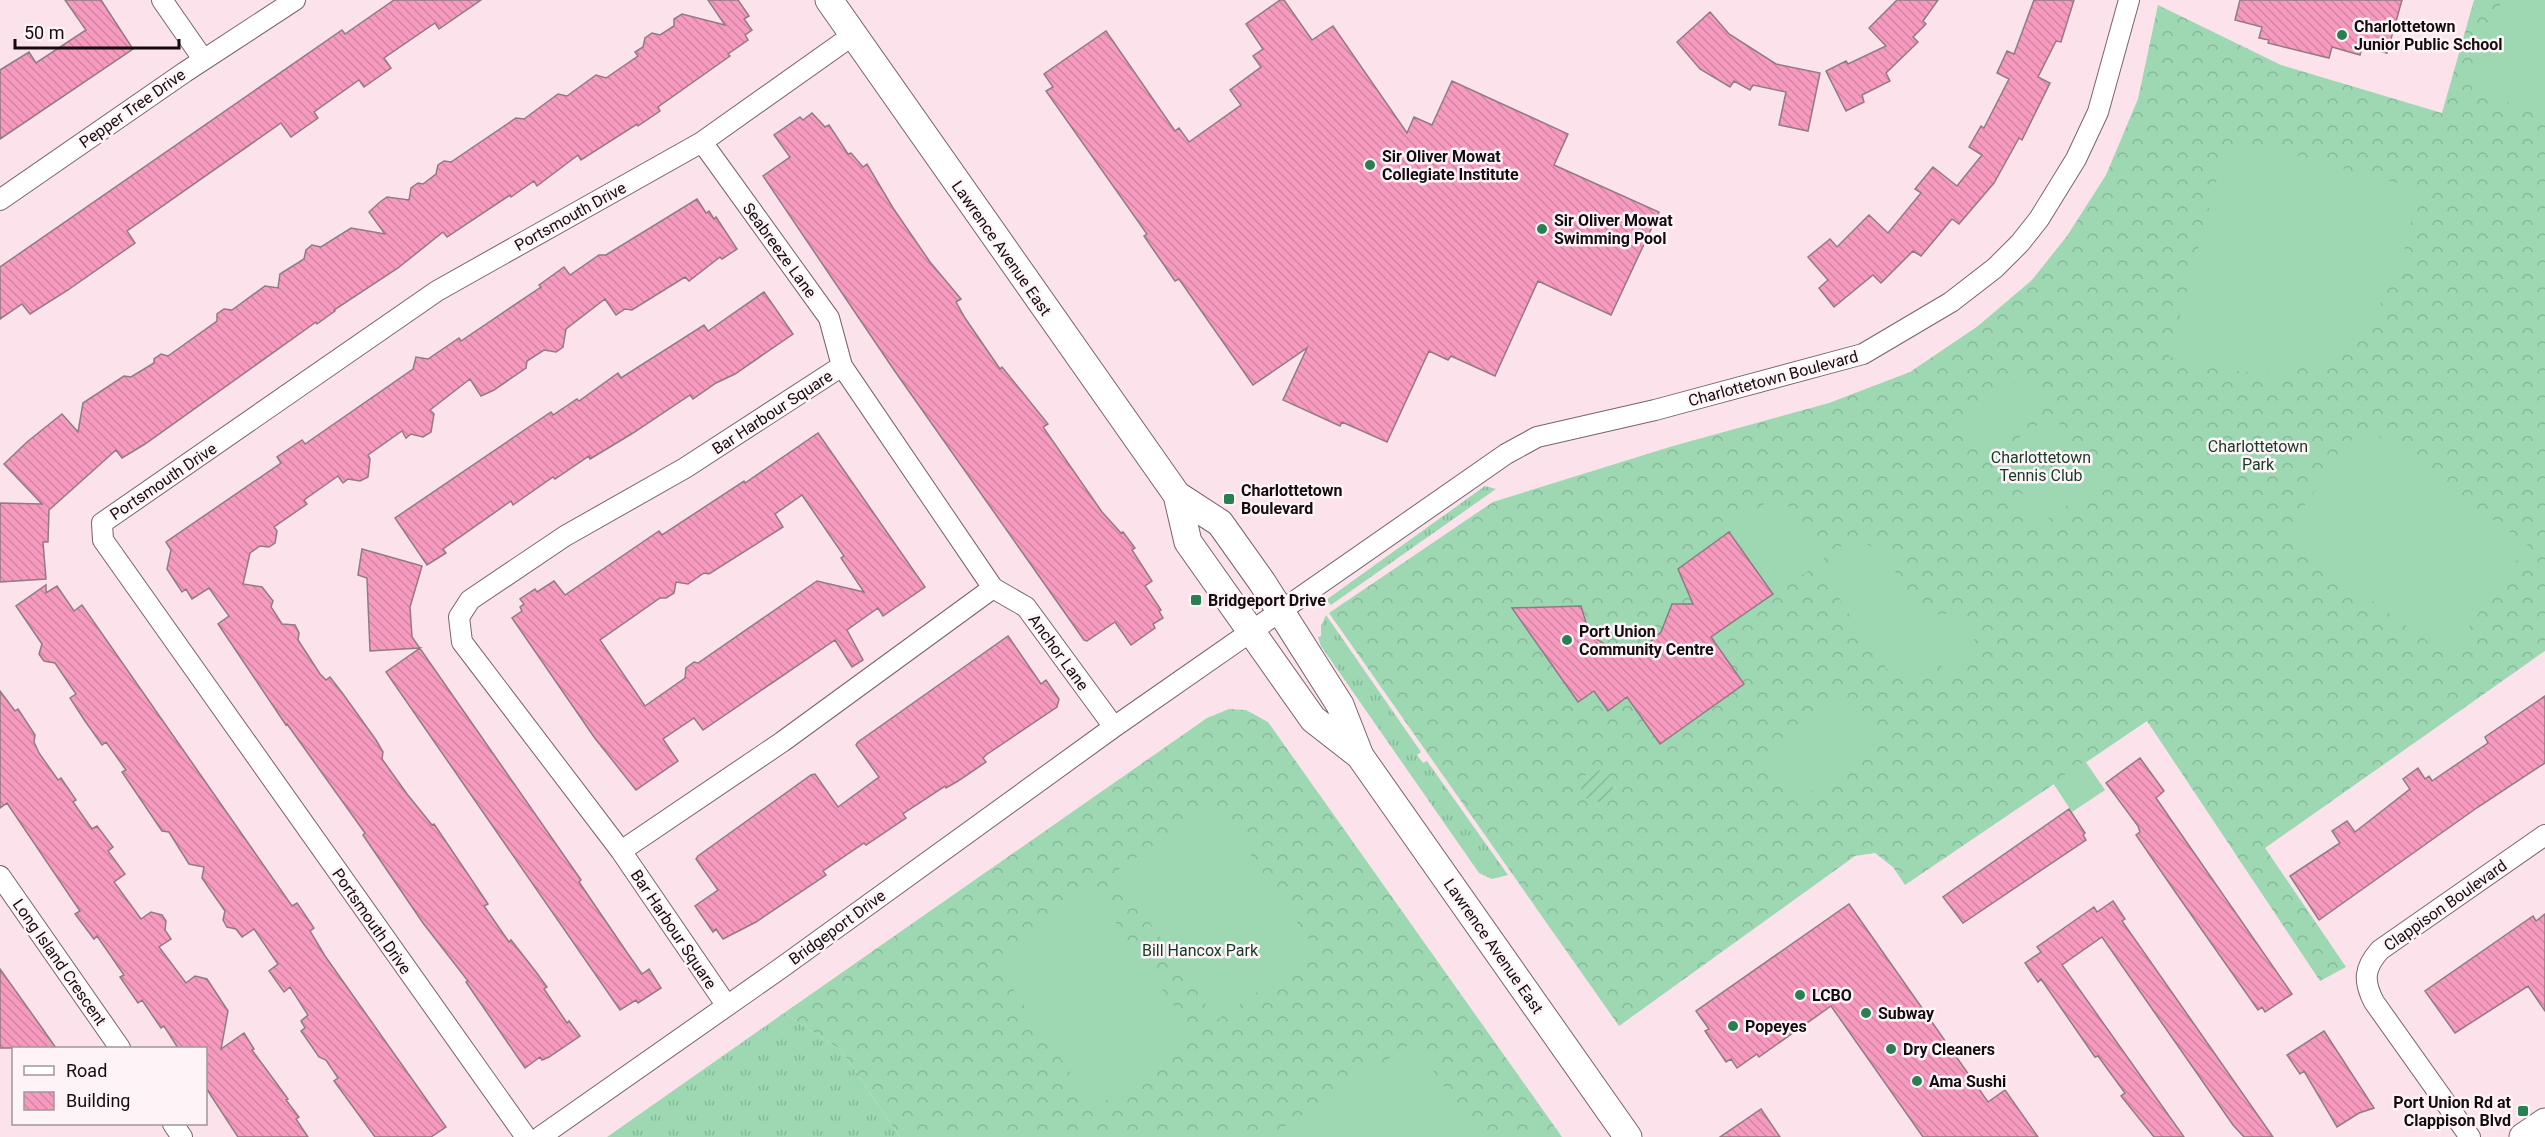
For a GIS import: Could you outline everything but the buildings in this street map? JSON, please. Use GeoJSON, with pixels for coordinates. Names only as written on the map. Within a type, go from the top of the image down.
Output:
{"type":"FeatureCollection","features":[{"type":"Feature","properties":{"kind":"main road","name":"Lawrence Avenue East"},"geometry":{"type":"LineString","coordinates":[[829,0],[1177,495],[1220,523],[1340,705],[1360,756],[1629,1137]]}},
{"type":"Feature","properties":{"kind":"main road","name":"Lawrence Avenue East"},"geometry":{"type":"LineString","coordinates":[[1177,495],[1188,542],[1313,719],[1360,756]]}},
{"type":"Feature","properties":{"kind":"main road"},"geometry":{"type":"LineString","coordinates":[[2523,1137],[2545,1122]]}},
{"type":"Feature","properties":{"kind":"street"},"geometry":{"type":"LineString","coordinates":[[162,0],[203,59]]}},
{"type":"Feature","properties":{"kind":"street","name":"Pepper Tree Drive"},"geometry":{"type":"LineString","coordinates":[[0,200],[203,59],[295,0]]}},
{"type":"Feature","properties":{"kind":"street","name":"Charlottetown Boulevard"},"geometry":{"type":"LineString","coordinates":[[1280,611],[1391,536],[1490,464],[1537,437],[1655,410],[1863,354],[1952,302],[1995,268],[2020,243],[2039,219],[2076,159],[2098,112],[2129,0]]}},
{"type":"Feature","properties":{"kind":"street","name":"Portsmouth Drive"},"geometry":{"type":"LineString","coordinates":[[526,1137],[103,540],[102,523],[437,291],[702,142],[853,35]]}},
{"type":"Feature","properties":{"kind":"street","name":"Seabreeze Lane"},"geometry":{"type":"LineString","coordinates":[[702,142],[829,318],[843,366]]}},
{"type":"Feature","properties":{"kind":"street","name":"Bar Harbour Square"},"geometry":{"type":"LineString","coordinates":[[621,851],[782,742],[993,588],[843,366],[685,468],[565,536],[470,600],[459,618],[462,642],[621,851],[727,1006]]}},
{"type":"Feature","properties":{"kind":"street","name":"Anchor Lane"},"geometry":{"type":"LineString","coordinates":[[993,588],[1026,607],[1114,727]]}},
{"type":"Feature","properties":{"kind":"street","name":"Bridgeport Drive"},"geometry":{"type":"LineString","coordinates":[[540,1137],[1280,611]]}},
{"type":"Feature","properties":{"kind":"street","name":"Clappison Boulevard"},"geometry":{"type":"LineString","coordinates":[[2470,1137],[2374,1002],[2366,986],[2367,970],[2380,950],[2545,835]]}},
{"type":"Feature","properties":{"kind":"street","name":"Long Island Crescent"},"geometry":{"type":"LineString","coordinates":[[0,876],[119,1047]]}},
{"type":"Feature","properties":{"kind":"green space","name":"Charlottetown Park"},"geometry":{"type":"Polygon","coordinates":[[[2474,0],[2545,0],[2545,651],[2265,848],[2346,967],[2320,981],[2147,721],[1905,885],[1893,867],[1875,853],[1855,856],[1619,1026],[1329,613],[1493,502],[1673,446],[1829,403],[1910,372],[1978,326],[2032,280],[2067,236],[2106,175],[2138,99],[2158,5],[2281,65],[2442,113],[2474,0]]]}},
{"type":"Feature","properties":{"kind":"green space"},"geometry":{"type":"Polygon","coordinates":[[[2502,0],[2545,0],[2545,115],[2472,90],[2502,0]]]}},
{"type":"Feature","properties":{"kind":"green space"},"geometry":{"type":"Polygon","coordinates":[[[2242,141],[2419,189],[2404,252],[2377,311],[2340,356],[2280,374],[2236,371],[2169,357],[2225,150],[2242,141]]]}},
{"type":"Feature","properties":{"kind":"green space"},"geometry":{"type":"Polygon","coordinates":[[[2026,375],[2046,405],[1982,448],[1962,419],[2026,375]]]}},
{"type":"Feature","properties":{"kind":"green space","name":"Charlottetown Tennis Club"},"geometry":{"type":"Polygon","coordinates":[[[2053,415],[2073,444],[2009,488],[1989,458],[2053,415]]]}},
{"type":"Feature","properties":{"kind":"green space"},"geometry":{"type":"Polygon","coordinates":[[[2363,425],[2528,545],[2448,656],[2282,536],[2363,425]]]}},
{"type":"Feature","properties":{"kind":"green space"},"geometry":{"type":"Polygon","coordinates":[[[2080,454],[2100,483],[2036,527],[2016,498],[2080,454]]]}},
{"type":"Feature","properties":{"kind":"green space"},"geometry":{"type":"Polygon","coordinates":[[[1485,486],[1496,489],[1331,605],[1326,600],[1485,486]]]}},
{"type":"Feature","properties":{"kind":"green space"},"geometry":{"type":"Polygon","coordinates":[[[1779,493],[1825,560],[1775,593],[1729,529],[1779,493]]]}},
{"type":"Feature","properties":{"kind":"green space"},"geometry":{"type":"Polygon","coordinates":[[[1847,536],[1895,556],[1891,560],[1899,578],[1906,591],[1920,606],[1941,617],[1956,607],[1976,637],[1950,676],[1939,663],[1906,686],[1895,668],[1889,672],[1842,603],[1828,577],[1826,569],[1829,561],[1847,541],[1847,536]]]}},
{"type":"Feature","properties":{"kind":"green space"},"geometry":{"type":"Polygon","coordinates":[[[1326,615],[1421,752],[1417,755],[1423,763],[1427,761],[1508,875],[1492,879],[1479,873],[1321,646],[1318,637],[1321,636],[1321,626],[1326,615]]]}},
{"type":"Feature","properties":{"kind":"green space"},"geometry":{"type":"Polygon","coordinates":[[[1846,695],[1879,743],[1796,803],[1762,755],[1846,695]]]}},
{"type":"Feature","properties":{"kind":"green space","name":"Bill Hancox Park"},"geometry":{"type":"Polygon","coordinates":[[[1229,709],[1246,710],[1268,722],[1562,1137],[900,1137],[841,1050],[784,1013],[1207,718],[1229,709]]]}},
{"type":"Feature","properties":{"kind":"green space"},"geometry":{"type":"Polygon","coordinates":[[[2085,761],[2105,790],[2072,812],[2053,783],[2085,761]]]}},
{"type":"Feature","properties":{"kind":"green space"},"geometry":{"type":"Polygon","coordinates":[[[1597,770],[1608,775],[1613,786],[1608,797],[1597,802],[1586,797],[1581,786],[1586,775],[1597,770]]]}},
{"type":"Feature","properties":{"kind":"green space"},"geometry":{"type":"Polygon","coordinates":[[[1215,803],[1317,951],[1217,1020],[1115,872],[1215,803]]]}},
{"type":"Feature","properties":{"kind":"green space"},"geometry":{"type":"Polygon","coordinates":[[[1093,890],[1196,1038],[1095,1108],[993,960],[1093,890]]]}},
{"type":"Feature","properties":{"kind":"green space"},"geometry":{"type":"Polygon","coordinates":[[[784,1013],[841,1050],[900,1137],[607,1137],[784,1013]]]}},
{"type":"Feature","properties":{"kind":"green space"},"geometry":{"type":"Polygon","coordinates":[[[1414,1042],[1477,1137],[1269,1137],[1414,1042]]]}},
{"type":"Feature","properties":{"kind":"place","name":"Charlottetown Junior Public School"},"geometry":{"type":"Point","coordinates":[2342,35]}},
{"type":"Feature","properties":{"kind":"place","name":"Sir Oliver Mowat Collegiate Institute"},"geometry":{"type":"Point","coordinates":[1370,165]}},
{"type":"Feature","properties":{"kind":"place","name":"Sir Oliver Mowat Swimming Pool"},"geometry":{"type":"Point","coordinates":[1542,229]}},
{"type":"Feature","properties":{"kind":"place","name":"Charlottetown Boulevard"},"geometry":{"type":"Point","coordinates":[1229,499]}},
{"type":"Feature","properties":{"kind":"place","name":"Bridgeport Drive"},"geometry":{"type":"Point","coordinates":[1196,600]}},
{"type":"Feature","properties":{"kind":"place","name":"Port Union Community Centre"},"geometry":{"type":"Point","coordinates":[1567,640]}},
{"type":"Feature","properties":{"kind":"place","name":"LCBO"},"geometry":{"type":"Point","coordinates":[1800,995]}},
{"type":"Feature","properties":{"kind":"place","name":"Subway"},"geometry":{"type":"Point","coordinates":[1866,1013]}},
{"type":"Feature","properties":{"kind":"place","name":"Popeyes"},"geometry":{"type":"Point","coordinates":[1733,1026]}},
{"type":"Feature","properties":{"kind":"place","name":"Dry Cleaners"},"geometry":{"type":"Point","coordinates":[1891,1049]}},
{"type":"Feature","properties":{"kind":"place","name":"Ama Sushi"},"geometry":{"type":"Point","coordinates":[1917,1081]}},
{"type":"Feature","properties":{"kind":"place","name":"Port Union Rd at Clappison Blvd"},"geometry":{"type":"Point","coordinates":[2523,1111]}}]}
